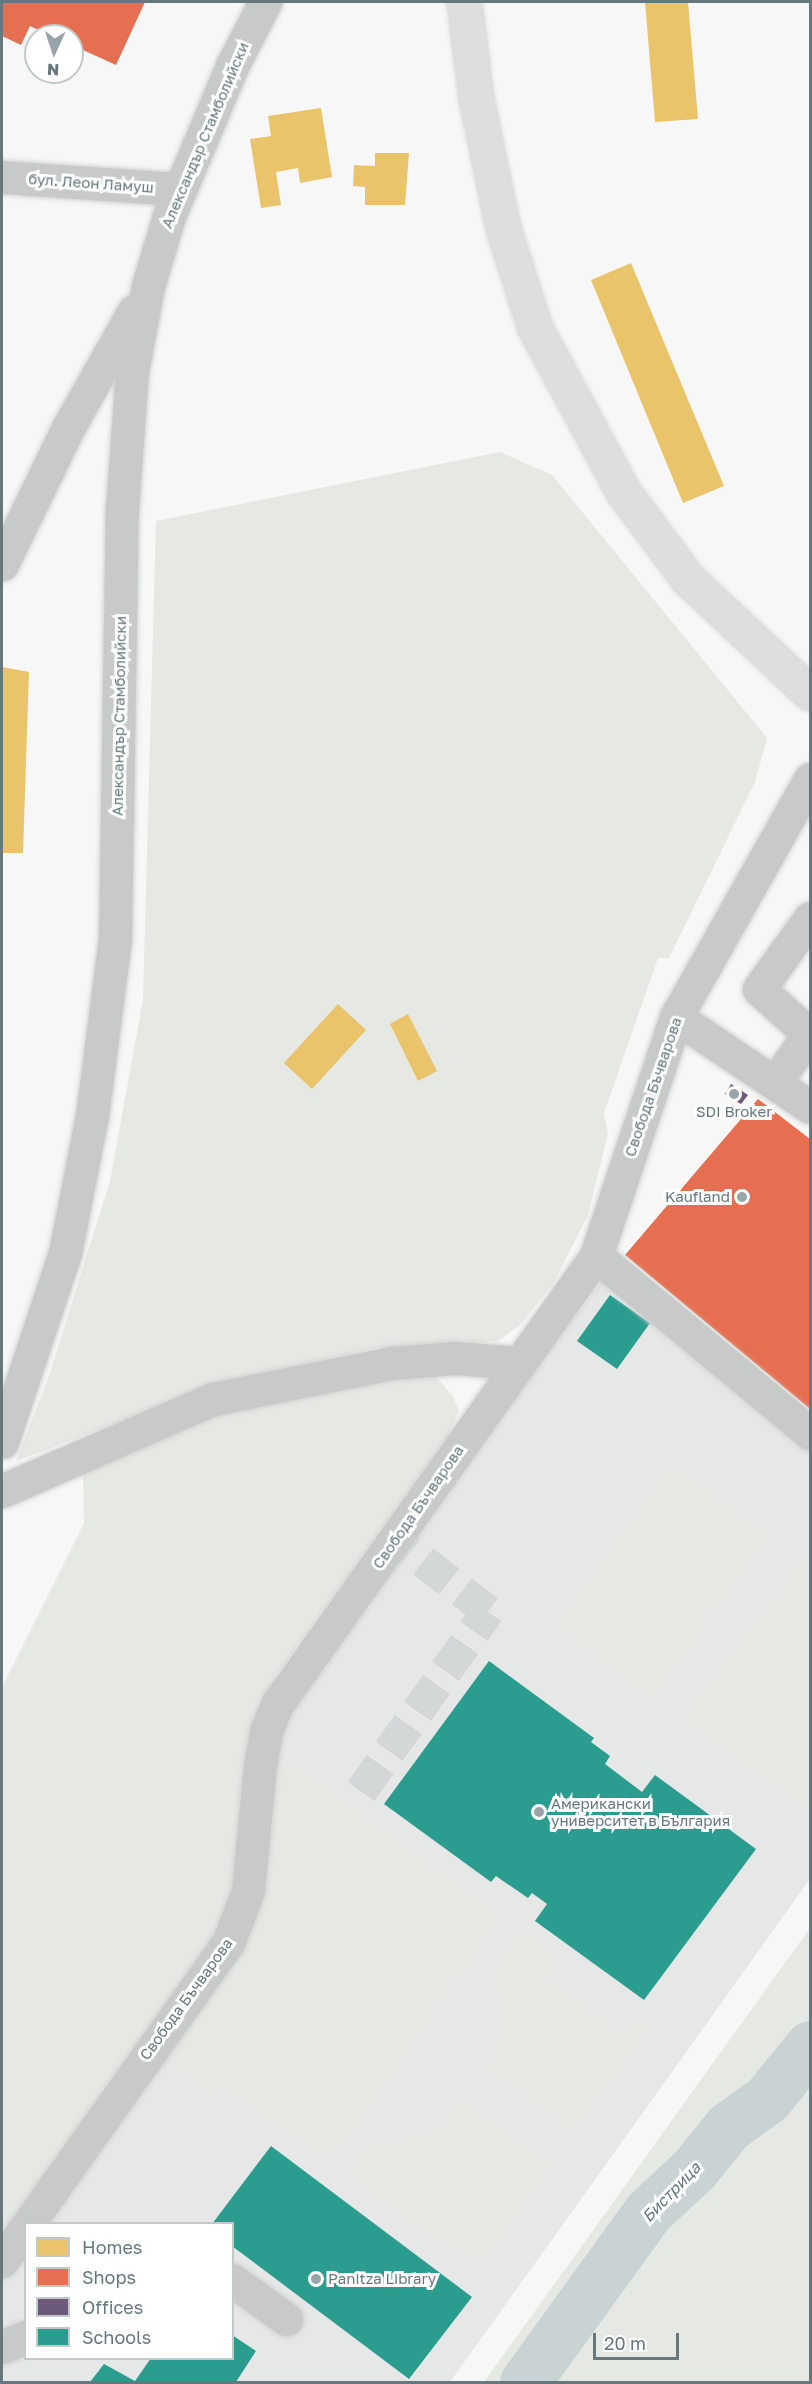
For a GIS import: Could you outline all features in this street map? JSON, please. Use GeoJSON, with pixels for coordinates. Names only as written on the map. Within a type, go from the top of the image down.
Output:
{"type":"FeatureCollection","features":[{"type":"Feature","properties":{"kind":"main road"},"geometry":{"type":"LineString","coordinates":[[462,8],[476,98],[503,228],[535,328],[575,408],[624,493],[688,579],[810,693]]}},
{"type":"Feature","properties":{"kind":"street","name":"Александър Стамболийски"},"geometry":{"type":"LineString","coordinates":[[2,1442],[65,1253],[92,1116],[115,940],[122,510],[132,372],[148,286],[180,189],[232,66],[265,2]]}},
{"type":"Feature","properties":{"kind":"street","name":"бул. Леон Ламуш"},"geometry":{"type":"LineString","coordinates":[[2,177],[180,189]]}},
{"type":"Feature","properties":{"kind":"street"},"geometry":{"type":"LineString","coordinates":[[2,564],[68,428],[148,286]]}},
{"type":"Feature","properties":{"kind":"street","name":"Свобода Бъчварова"},"geometry":{"type":"LineString","coordinates":[[29,2222],[229,1941],[248,1890],[260,1766],[266,1731],[278,1703],[596,1256],[676,1017],[810,779]]}},
{"type":"Feature","properties":{"kind":"street"},"geometry":{"type":"LineString","coordinates":[[776,1081],[810,1033],[759,988],[810,918]]}},
{"type":"Feature","properties":{"kind":"street"},"geometry":{"type":"LineString","coordinates":[[676,1017],[776,1081],[810,1107]]}},
{"type":"Feature","properties":{"kind":"street"},"geometry":{"type":"LineString","coordinates":[[596,1256],[810,1433]]}},
{"type":"Feature","properties":{"kind":"street"},"geometry":{"type":"LineString","coordinates":[[2,1491],[213,1400],[392,1363],[455,1358],[518,1363]]}},
{"type":"Feature","properties":{"kind":"street","name":"Свобода Бъчварова"},"geometry":{"type":"LineString","coordinates":[[2,2261],[24,2229]]}},
{"type":"Feature","properties":{"kind":"street"},"geometry":{"type":"LineString","coordinates":[[234,2281],[286,2319]]}},
{"type":"Feature","properties":{"kind":"street"},"geometry":{"type":"LineString","coordinates":[[2,2347],[24,2338]]}},
{"type":"Feature","properties":{"kind":"shaded area"},"geometry":{"type":"Polygon","coordinates":[[[500,452],[552,475],[767,738],[755,782],[669,958],[658,958],[604,1113],[608,1134],[588,1215],[554,1282],[521,1324],[498,1341],[375,1348],[212,1387],[16,1461],[48,1379],[110,1181],[143,1000],[156,521],[500,452]]]}},
{"type":"Feature","properties":{"kind":"shaded area","name":"Американски университет в България"},"geometry":{"type":"Polygon","coordinates":[[[602,1280],[810,1449],[810,1879],[450,2382],[2,2382],[2,2278],[24,2246],[24,2360],[234,2360],[234,2222],[42,2222],[133,2096],[303,1687],[602,1280]]]}},
{"type":"Feature","properties":{"kind":"shaded area"},"geometry":{"type":"Polygon","coordinates":[[[416,1374],[436,1377],[452,1395],[459,1410],[450,1433],[276,1676],[250,1732],[233,1893],[219,1932],[111,2078],[2,2242],[2,1687],[84,1523],[83,1471],[216,1411],[416,1374]]]}},
{"type":"Feature","properties":{"kind":"shaded area"},"geometry":{"type":"Polygon","coordinates":[[[672,1465],[769,1533],[652,1696],[556,1628],[672,1465]]]}},
{"type":"Feature","properties":{"kind":"shaded area"},"geometry":{"type":"Polygon","coordinates":[[[810,1551],[810,1810],[684,1720],[810,1551]]]}},
{"type":"Feature","properties":{"kind":"shaded area"},"geometry":{"type":"Polygon","coordinates":[[[275,1751],[493,1911],[496,1923],[334,2156],[326,2157],[223,2086],[215,2097],[178,2068],[169,2048],[247,1930],[275,1751]]]}},
{"type":"Feature","properties":{"kind":"shaded area"},"geometry":{"type":"Polygon","coordinates":[[[810,1928],[810,2382],[484,2382],[810,1928]]]}},
{"type":"Feature","properties":{"kind":"shaded area"},"geometry":{"type":"Polygon","coordinates":[[[525,1935],[535,1938],[534,1942],[562,1965],[550,1980],[625,2034],[636,2021],[648,2030],[576,2128],[567,2128],[489,2069],[503,2035],[504,2017],[496,1973],[517,1937],[525,1935]]]}},
{"type":"Feature","properties":{"kind":"shaded area"},"geometry":{"type":"Polygon","coordinates":[[[464,2104],[545,2159],[549,2169],[482,2259],[477,2260],[465,2259],[349,2175],[371,2143],[406,2141],[434,2129],[464,2104]]]}},
{"type":"Feature","properties":{"kind":"building: Homes"},"geometry":{"type":"Polygon","coordinates":[[[645,2],[688,2],[698,119],[655,122],[645,2]]]}},
{"type":"Feature","properties":{"kind":"building: Homes"},"geometry":{"type":"Polygon","coordinates":[[[321,108],[332,177],[300,183],[298,168],[276,172],[281,205],[261,208],[250,139],[271,136],[268,116],[321,108]]]}},
{"type":"Feature","properties":{"kind":"building: Homes"},"geometry":{"type":"Polygon","coordinates":[[[375,153],[409,153],[405,205],[365,205],[365,187],[353,186],[354,165],[375,166],[375,153]]]}},
{"type":"Feature","properties":{"kind":"building: Homes"},"geometry":{"type":"Polygon","coordinates":[[[631,263],[724,486],[683,503],[591,280],[631,263]]]}},
{"type":"Feature","properties":{"kind":"building: Homes"},"geometry":{"type":"Polygon","coordinates":[[[2,667],[29,672],[23,853],[2,853],[2,667]]]}},
{"type":"Feature","properties":{"kind":"building: Homes"},"geometry":{"type":"Polygon","coordinates":[[[338,1004],[366,1030],[312,1089],[284,1063],[338,1004]]]}},
{"type":"Feature","properties":{"kind":"building: Homes"},"geometry":{"type":"Polygon","coordinates":[[[408,1014],[437,1071],[418,1081],[390,1024],[408,1014]]]}},
{"type":"Feature","properties":{"kind":"building: Shops"},"geometry":{"type":"Polygon","coordinates":[[[2,2],[145,2],[116,65],[84,50],[84,24],[24,24],[24,39],[21,45],[2,36],[2,2]]]}},
{"type":"Feature","properties":{"kind":"building: Shops","name":"Kaufland"},"geometry":{"type":"Polygon","coordinates":[[[758,1099],[810,1139],[810,1409],[625,1255],[758,1099]]]}},
{"type":"Feature","properties":{"kind":"building: Offices"},"geometry":{"type":"Polygon","coordinates":[[[731,1084],[748,1095],[741,1104],[725,1094],[731,1084]]]}},
{"type":"Feature","properties":{"kind":"building: Schools"},"geometry":{"type":"Polygon","coordinates":[[[610,1295],[650,1323],[617,1369],[577,1341],[610,1295]]]}},
{"type":"Feature","properties":{"kind":"building: Schools"},"geometry":{"type":"Polygon","coordinates":[[[489,1661],[594,1738],[591,1742],[610,1756],[605,1764],[642,1792],[655,1775],[756,1849],[644,2000],[535,1921],[547,1904],[532,1893],[528,1898],[496,1876],[491,1882],[384,1804],[489,1661]]]}},
{"type":"Feature","properties":{"kind":"building: Schools"},"geometry":{"type":"Polygon","coordinates":[[[271,2146],[472,2297],[409,2379],[234,2248],[234,2222],[214,2222],[271,2146]]]}},
{"type":"Feature","properties":{"kind":"building: Schools"},"geometry":{"type":"Polygon","coordinates":[[[234,2336],[256,2351],[236,2382],[90,2382],[104,2364],[135,2381],[150,2360],[234,2360],[234,2336]]]}},
{"type":"Feature","properties":{"kind":"waterway","name":"Бистрица"},"geometry":{"type":"LineString","coordinates":[[525,2382],[648,2212],[695,2168],[728,2127],[767,2099],[810,2046]]}},
{"type":"Feature","properties":{"kind":"tunnel"},"geometry":{"type":"LineString","coordinates":[[361,1791],[488,1611],[396,1540]]}},
{"type":"Feature","properties":{"kind":"place","name":"SDI Broker"},"geometry":{"type":"Point","coordinates":[734,1094]}},
{"type":"Feature","properties":{"kind":"place","name":"Kaufland"},"geometry":{"type":"Point","coordinates":[742,1197]}},
{"type":"Feature","properties":{"kind":"place","name":"Американски университет в България"},"geometry":{"type":"Point","coordinates":[539,1812]}},
{"type":"Feature","properties":{"kind":"place","name":"Panitza Library"},"geometry":{"type":"Point","coordinates":[316,2279]}}]}
